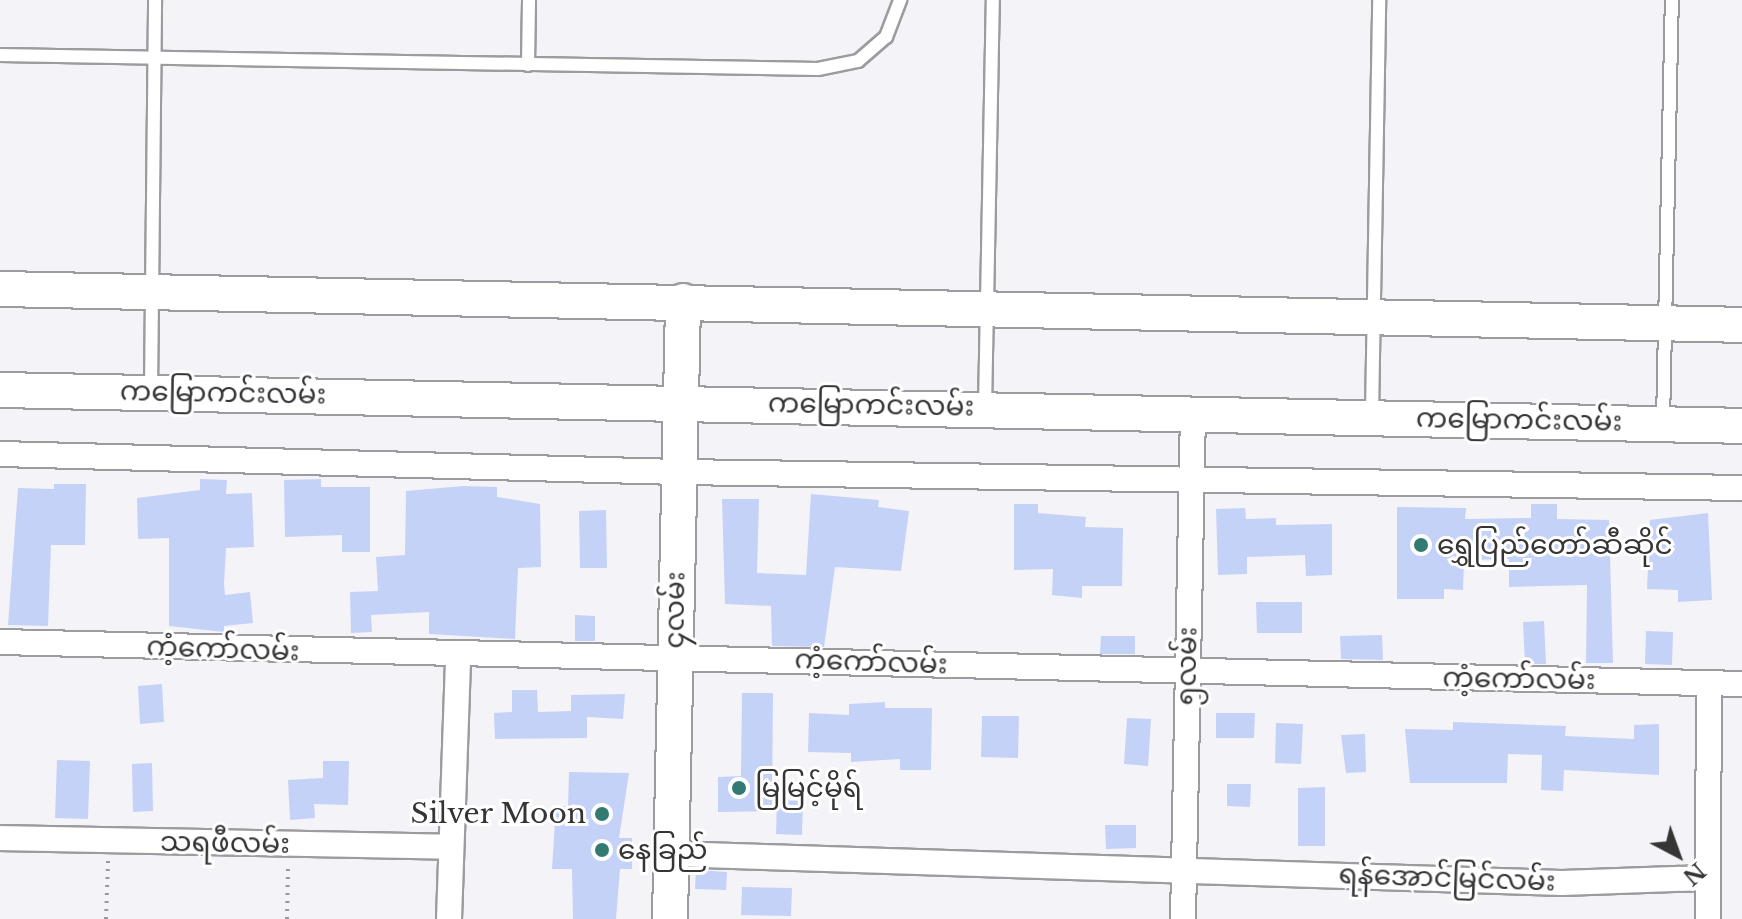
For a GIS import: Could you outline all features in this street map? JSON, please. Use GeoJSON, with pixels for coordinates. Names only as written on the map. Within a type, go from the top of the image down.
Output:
{"type":"FeatureCollection","features":[{"type":"Feature","properties":{"kind":"main road"},"geometry":{"type":"LineString","coordinates":[[0,289],[1666,321],[1742,325]]}},
{"type":"Feature","properties":{"kind":"main road","name":"၄လမ်း"},"geometry":{"type":"LineString","coordinates":[[670,919],[683,301]]}},
{"type":"Feature","properties":{"kind":"main road","name":"ကမြောကင်းလမ်း"},"geometry":{"type":"LineString","coordinates":[[0,390],[680,401],[1742,426]]}},
{"type":"Feature","properties":{"kind":"street","name":"၅လမ်း"},"geometry":{"type":"LineString","coordinates":[[1183,919],[1193,412]]}},
{"type":"Feature","properties":{"kind":"street"},"geometry":{"type":"LineString","coordinates":[[0,454],[679,472],[1742,488]]}},
{"type":"Feature","properties":{"kind":"street","name":"ကံ့ကော်လမ်း"},"geometry":{"type":"LineString","coordinates":[[0,642],[458,656],[674,655],[1742,684]]}},
{"type":"Feature","properties":{"kind":"street"},"geometry":{"type":"LineString","coordinates":[[449,919],[458,656]]}},
{"type":"Feature","properties":{"kind":"street"},"geometry":{"type":"LineString","coordinates":[[1708,919],[1709,684]]}},
{"type":"Feature","properties":{"kind":"street","name":"သရဖီလမ်း"},"geometry":{"type":"LineString","coordinates":[[0,838],[451,847]]}},
{"type":"Feature","properties":{"kind":"street","name":"ရန်အောင်မြင်လမ်း"},"geometry":{"type":"LineString","coordinates":[[672,854],[1562,883],[1708,878]]}},
{"type":"Feature","properties":{"kind":"lane"},"geometry":{"type":"LineString","coordinates":[[151,391],[155,0]]}},
{"type":"Feature","properties":{"kind":"lane"},"geometry":{"type":"LineString","coordinates":[[528,65],[529,0]]}},
{"type":"Feature","properties":{"kind":"lane"},"geometry":{"type":"LineString","coordinates":[[0,55],[818,69],[858,61],[886,37],[900,0]]}},
{"type":"Feature","properties":{"kind":"lane"},"geometry":{"type":"LineString","coordinates":[[985,408],[993,0]]}},
{"type":"Feature","properties":{"kind":"lane"},"geometry":{"type":"LineString","coordinates":[[1372,417],[1379,0]]}},
{"type":"Feature","properties":{"kind":"lane"},"geometry":{"type":"LineString","coordinates":[[1663,422],[1672,0]]}},
{"type":"Feature","properties":{"kind":"path"},"geometry":{"type":"LineString","coordinates":[[106,919],[108,841]]}},
{"type":"Feature","properties":{"kind":"path"},"geometry":{"type":"LineString","coordinates":[[287,919],[289,844]]}},
{"type":"Feature","properties":{"kind":"building"},"geometry":{"type":"Polygon","coordinates":[[[200,479],[227,480],[226,494],[252,493],[254,547],[226,548],[224,584],[225,595],[250,592],[253,623],[224,626],[224,632],[169,626],[169,538],[138,539],[137,498],[200,490],[200,479]]]}},
{"type":"Feature","properties":{"kind":"building"},"geometry":{"type":"Polygon","coordinates":[[[321,479],[321,487],[370,487],[370,552],[342,552],[342,535],[285,537],[284,480],[321,479]]]}},
{"type":"Feature","properties":{"kind":"building"},"geometry":{"type":"Polygon","coordinates":[[[54,484],[86,484],[85,545],[51,545],[48,626],[8,625],[18,488],[54,489],[54,484]]]}},
{"type":"Feature","properties":{"kind":"building"},"geometry":{"type":"Polygon","coordinates":[[[463,486],[497,487],[497,497],[540,504],[541,567],[518,568],[515,639],[429,634],[429,612],[371,615],[372,632],[351,633],[350,592],[378,591],[376,557],[405,555],[406,491],[463,486]]]}},
{"type":"Feature","properties":{"kind":"building"},"geometry":{"type":"Polygon","coordinates":[[[811,494],[879,500],[878,507],[909,511],[901,571],[835,567],[824,647],[772,646],[771,606],[725,604],[722,499],[759,499],[757,573],[806,575],[811,494]]]}},
{"type":"Feature","properties":{"kind":"building"},"geometry":{"type":"Polygon","coordinates":[[[1014,504],[1038,504],[1038,513],[1086,517],[1085,527],[1123,528],[1122,586],[1082,586],[1082,598],[1052,595],[1053,569],[1014,570],[1014,504]]]}},
{"type":"Feature","properties":{"kind":"building"},"geometry":{"type":"Polygon","coordinates":[[[1531,504],[1557,504],[1557,519],[1609,520],[1613,663],[1586,663],[1587,585],[1509,587],[1509,559],[1464,560],[1463,590],[1444,589],[1444,599],[1397,599],[1397,507],[1466,508],[1465,519],[1531,518],[1531,504]]]}},
{"type":"Feature","properties":{"kind":"building"},"geometry":{"type":"Polygon","coordinates":[[[1245,508],[1246,519],[1276,518],[1276,525],[1332,524],[1332,575],[1306,576],[1305,555],[1247,557],[1247,574],[1218,575],[1216,509],[1245,508]]]}},
{"type":"Feature","properties":{"kind":"building"},"geometry":{"type":"Polygon","coordinates":[[[606,510],[607,568],[580,568],[579,511],[606,510]]]}},
{"type":"Feature","properties":{"kind":"building"},"geometry":{"type":"Polygon","coordinates":[[[1708,513],[1712,600],[1678,602],[1678,590],[1647,589],[1650,520],[1708,513]]]}},
{"type":"Feature","properties":{"kind":"building"},"geometry":{"type":"Polygon","coordinates":[[[1256,602],[1302,602],[1302,633],[1257,633],[1256,602]]]}},
{"type":"Feature","properties":{"kind":"building"},"geometry":{"type":"Polygon","coordinates":[[[575,615],[595,616],[595,641],[575,641],[575,615]]]}},
{"type":"Feature","properties":{"kind":"building"},"geometry":{"type":"Polygon","coordinates":[[[1544,621],[1546,664],[1525,664],[1523,622],[1544,621]]]}},
{"type":"Feature","properties":{"kind":"building"},"geometry":{"type":"Polygon","coordinates":[[[1646,631],[1673,632],[1672,665],[1645,664],[1646,631]]]}},
{"type":"Feature","properties":{"kind":"building"},"geometry":{"type":"Polygon","coordinates":[[[1382,635],[1383,660],[1341,659],[1340,636],[1382,635]]]}},
{"type":"Feature","properties":{"kind":"building"},"geometry":{"type":"Polygon","coordinates":[[[1101,636],[1135,636],[1135,654],[1100,654],[1101,636]]]}},
{"type":"Feature","properties":{"kind":"building"},"geometry":{"type":"Polygon","coordinates":[[[162,684],[164,722],[140,724],[138,686],[162,684]]]}},
{"type":"Feature","properties":{"kind":"building"},"geometry":{"type":"Polygon","coordinates":[[[512,690],[537,690],[538,712],[571,711],[571,695],[625,694],[623,719],[587,717],[587,738],[495,739],[494,713],[512,712],[512,690]]]}},
{"type":"Feature","properties":{"kind":"building"},"geometry":{"type":"Polygon","coordinates":[[[742,693],[773,693],[772,811],[718,812],[718,777],[741,776],[742,693]]]}},
{"type":"Feature","properties":{"kind":"building"},"geometry":{"type":"Polygon","coordinates":[[[885,702],[885,708],[932,708],[931,770],[900,770],[900,759],[851,762],[851,753],[808,752],[809,713],[849,715],[849,704],[885,702]]]}},
{"type":"Feature","properties":{"kind":"building"},"geometry":{"type":"Polygon","coordinates":[[[1216,713],[1255,713],[1254,738],[1216,738],[1216,713]]]}},
{"type":"Feature","properties":{"kind":"building"},"geometry":{"type":"Polygon","coordinates":[[[982,716],[1019,716],[1018,758],[981,757],[982,716]]]}},
{"type":"Feature","properties":{"kind":"building"},"geometry":{"type":"Polygon","coordinates":[[[1127,718],[1151,719],[1148,766],[1124,764],[1127,718]]]}},
{"type":"Feature","properties":{"kind":"building"},"geometry":{"type":"Polygon","coordinates":[[[1453,722],[1566,726],[1565,736],[1634,739],[1634,725],[1659,724],[1659,775],[1564,770],[1563,791],[1541,790],[1542,755],[1508,754],[1507,783],[1410,783],[1405,729],[1453,730],[1453,722]]]}},
{"type":"Feature","properties":{"kind":"building"},"geometry":{"type":"Polygon","coordinates":[[[1276,723],[1303,724],[1301,764],[1275,763],[1276,723]]]}},
{"type":"Feature","properties":{"kind":"building"},"geometry":{"type":"Polygon","coordinates":[[[1365,734],[1366,772],[1346,773],[1341,735],[1365,734]]]}},
{"type":"Feature","properties":{"kind":"building"},"geometry":{"type":"Polygon","coordinates":[[[57,760],[90,761],[88,819],[55,818],[57,760]]]}},
{"type":"Feature","properties":{"kind":"building"},"geometry":{"type":"Polygon","coordinates":[[[323,761],[349,761],[348,805],[314,804],[315,818],[290,820],[288,780],[323,778],[323,761]]]}},
{"type":"Feature","properties":{"kind":"building"},"geometry":{"type":"Polygon","coordinates":[[[152,763],[153,811],[133,812],[132,764],[152,763]]]}},
{"type":"Feature","properties":{"kind":"building"},"geometry":{"type":"Polygon","coordinates":[[[569,772],[629,773],[619,838],[632,838],[632,869],[620,869],[616,919],[573,919],[572,869],[552,869],[556,806],[568,806],[569,772]]]}},
{"type":"Feature","properties":{"kind":"building"},"geometry":{"type":"Polygon","coordinates":[[[1227,784],[1251,784],[1250,807],[1227,806],[1227,784]]]}},
{"type":"Feature","properties":{"kind":"building"},"geometry":{"type":"Polygon","coordinates":[[[1325,787],[1325,846],[1298,846],[1298,788],[1325,787]]]}},
{"type":"Feature","properties":{"kind":"building"},"geometry":{"type":"Polygon","coordinates":[[[777,800],[803,801],[802,835],[776,834],[777,800]]]}},
{"type":"Feature","properties":{"kind":"building"},"geometry":{"type":"Polygon","coordinates":[[[1105,825],[1136,825],[1136,848],[1106,849],[1105,825]]]}},
{"type":"Feature","properties":{"kind":"building"},"geometry":{"type":"Polygon","coordinates":[[[696,870],[727,872],[726,890],[695,889],[696,870]]]}},
{"type":"Feature","properties":{"kind":"building"},"geometry":{"type":"Polygon","coordinates":[[[742,887],[792,888],[791,916],[741,915],[742,887]]]}},
{"type":"Feature","properties":{"kind":"place","name":"ရွှေပြည်တော်ဆီဆိုင်"},"geometry":{"type":"Point","coordinates":[1421,545]}},
{"type":"Feature","properties":{"kind":"place","name":"မြမြင့်မိုရ်"},"geometry":{"type":"Point","coordinates":[739,788]}},
{"type":"Feature","properties":{"kind":"place","name":"Silver Moon"},"geometry":{"type":"Point","coordinates":[602,814]}},
{"type":"Feature","properties":{"kind":"place","name":"နေခြည်"},"geometry":{"type":"Point","coordinates":[602,850]}}]}
